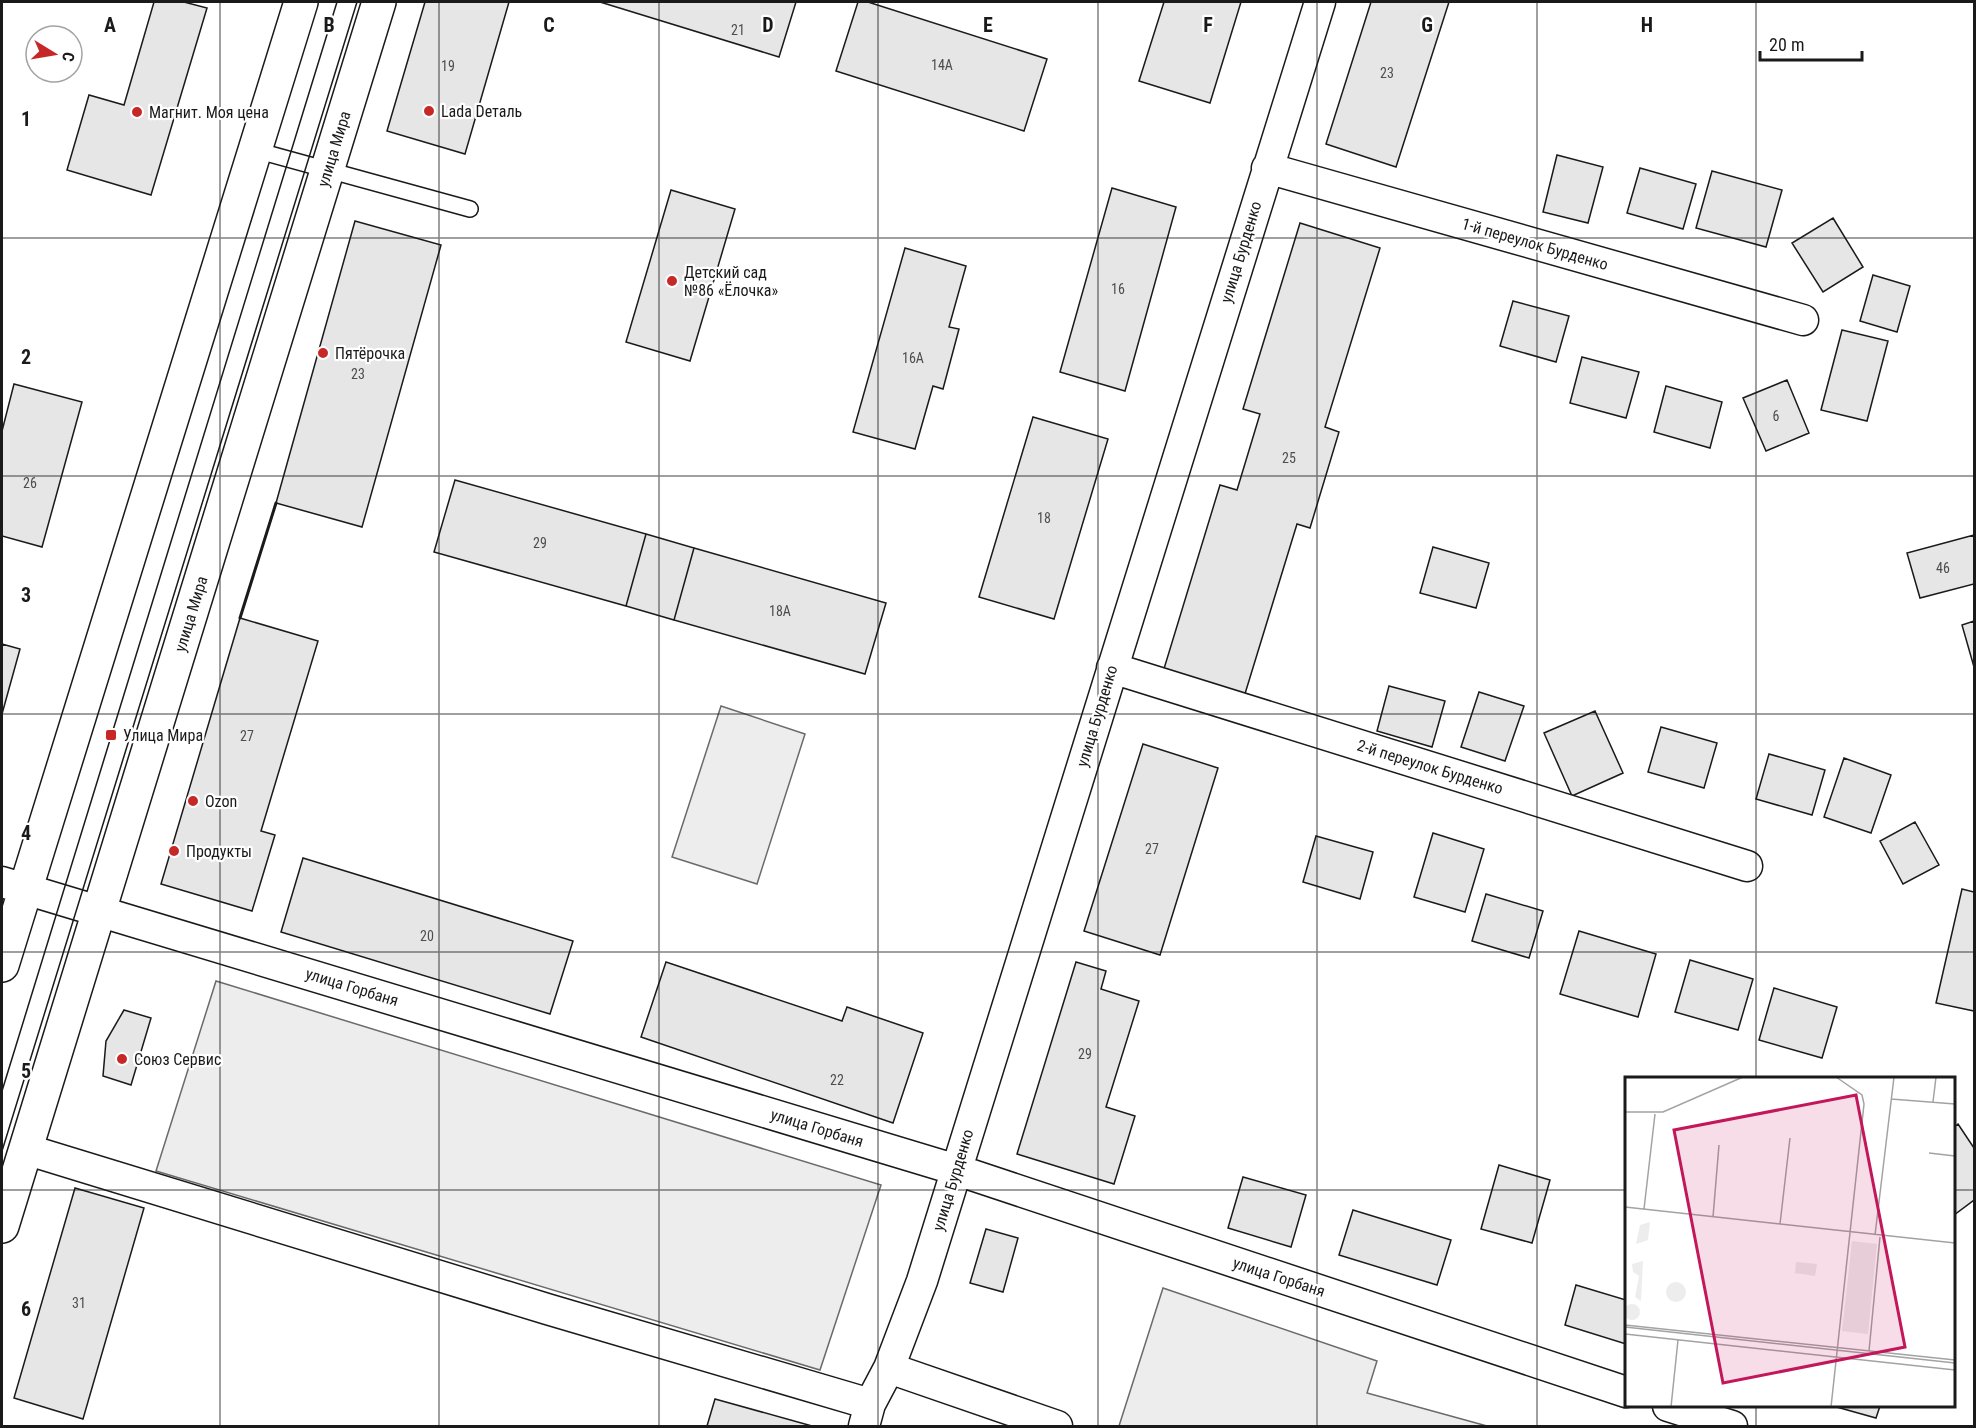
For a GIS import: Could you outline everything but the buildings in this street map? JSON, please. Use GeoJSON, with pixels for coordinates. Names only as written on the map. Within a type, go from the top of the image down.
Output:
{"type":"FeatureCollection","features":[{"type":"Feature","properties":{"kind":"street"},"geometry":{"type":"LineString","coordinates":[[2,965],[13,885],[255,150],[301,2]]}},
{"type":"Feature","properties":{"kind":"street","name":"улица Мира"},"geometry":{"type":"LineString","coordinates":[[2,1226],[379,2]]}},
{"type":"Feature","properties":{"kind":"street","name":"улица Бурденко"},"geometry":{"type":"LineString","coordinates":[[867,1415],[889,1368],[922,1281],[1320,2]]}},
{"type":"Feature","properties":{"kind":"street","name":"1-й переулок Бурденко"},"geometry":{"type":"LineString","coordinates":[[1267,168],[1803,320]]}},
{"type":"Feature","properties":{"kind":"street","name":"2-й переулок Бурденко"},"geometry":{"type":"LineString","coordinates":[[1112,668],[1747,866]]}},
{"type":"Feature","properties":{"kind":"street","name":"улица Горбаня"},"geometry":{"type":"LineString","coordinates":[[13,885],[957,1170],[1625,1392]]}},
{"type":"Feature","properties":{"kind":"street"},"geometry":{"type":"LineString","coordinates":[[25,1149],[547,1309],[867,1415]]}},
{"type":"Feature","properties":{"kind":"street"},"geometry":{"type":"LineString","coordinates":[[889,1368],[1057,1426]]}},
{"type":"Feature","properties":{"kind":"street"},"geometry":{"type":"LineString","coordinates":[[1671,1407],[1731,1426]]}},
{"type":"Feature","properties":{"kind":"lane"},"geometry":{"type":"LineString","coordinates":[[255,150],[470,209]]}},
{"type":"Feature","properties":{"kind":"shaded area"},"geometry":{"type":"Polygon","coordinates":[[[721,706],[805,734],[757,884],[672,857],[721,706]]]}},
{"type":"Feature","properties":{"kind":"shaded area"},"geometry":{"type":"Polygon","coordinates":[[[216,981],[881,1185],[820,1370],[156,1171],[216,981]]]}},
{"type":"Feature","properties":{"kind":"shaded area"},"geometry":{"type":"Polygon","coordinates":[[[1163,1288],[1377,1361],[1367,1393],[1487,1426],[1119,1426],[1163,1288]]]}},
{"type":"Feature","properties":{"kind":"tram line"},"geometry":{"type":"LineString","coordinates":[[2,1091],[337,2]]}},
{"type":"Feature","properties":{"kind":"tram line"},"geometry":{"type":"LineString","coordinates":[[2,1151],[357,2]]}},
{"type":"Feature","properties":{"kind":"wall"},"geometry":{"type":"LineString","coordinates":[[240,618],[276,503]]}},
{"type":"Feature","properties":{"kind":"place","name":"Lada Dеталь"},"geometry":{"type":"Point","coordinates":[429,111]}},
{"type":"Feature","properties":{"kind":"place","name":"Магнит. Моя цена"},"geometry":{"type":"Point","coordinates":[137,112]}},
{"type":"Feature","properties":{"kind":"place","name":"Детский сад №86 «Ёлочка»"},"geometry":{"type":"Point","coordinates":[672,281]}},
{"type":"Feature","properties":{"kind":"place","name":"Пятёрочка"},"geometry":{"type":"Point","coordinates":[323,353]}},
{"type":"Feature","properties":{"kind":"place","name":"Улица Мира"},"geometry":{"type":"Point","coordinates":[111,735]}},
{"type":"Feature","properties":{"kind":"place","name":"Ozon"},"geometry":{"type":"Point","coordinates":[193,801]}},
{"type":"Feature","properties":{"kind":"place","name":"Продукты"},"geometry":{"type":"Point","coordinates":[174,851]}},
{"type":"Feature","properties":{"kind":"place","name":"Союз Сервис"},"geometry":{"type":"Point","coordinates":[122,1059]}}]}
